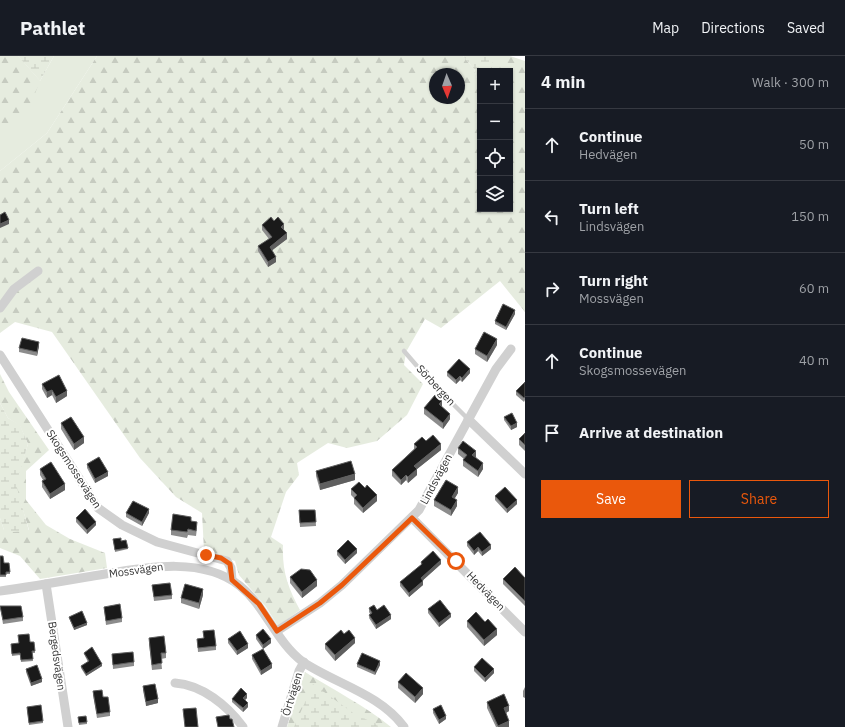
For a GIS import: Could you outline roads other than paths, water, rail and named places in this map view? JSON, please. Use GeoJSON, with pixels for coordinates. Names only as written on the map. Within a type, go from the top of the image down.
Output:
{"type":"FeatureCollection","features":[{"type":"Feature","properties":{"kind":"street"},"geometry":{"type":"LineString","coordinates":[[0,308],[14,289],[38,271]]}},
{"type":"Feature","properties":{"kind":"street","name":"Lindsvägen"},"geometry":{"type":"LineString","coordinates":[[277,631],[320,603],[342,585],[412,518],[427,496],[496,369],[511,349]]}},
{"type":"Feature","properties":{"kind":"street","name":"Skogsmossevägen"},"geometry":{"type":"LineString","coordinates":[[0,355],[98,508],[122,525],[157,542],[227,561],[231,568],[232,580]]}},
{"type":"Feature","properties":{"kind":"street"},"geometry":{"type":"LineString","coordinates":[[468,419],[525,474]]}},
{"type":"Feature","properties":{"kind":"street","name":"Hedvägen"},"geometry":{"type":"LineString","coordinates":[[412,518],[525,632]]}},
{"type":"Feature","properties":{"kind":"street","name":"Mossvägen"},"geometry":{"type":"LineString","coordinates":[[0,591],[153,566],[170,566],[209,571],[232,580],[259,604],[292,653],[304,662],[349,688],[374,700],[388,710],[404,727]]}},
{"type":"Feature","properties":{"kind":"street","name":"Bergedsvägen"},"geometry":{"type":"LineString","coordinates":[[46,584],[68,727]]}},
{"type":"Feature","properties":{"kind":"street","name":"Örtvägen"},"geometry":{"type":"LineString","coordinates":[[282,727],[299,671],[304,662]]}},
{"type":"Feature","properties":{"kind":"street"},"geometry":{"type":"LineString","coordinates":[[175,683],[192,686],[203,690],[235,717],[243,727]]}},
{"type":"Feature","properties":{"kind":"lane","name":"Sörbergen"},"geometry":{"type":"LineString","coordinates":[[404,351],[429,380],[468,419]]}}]}
